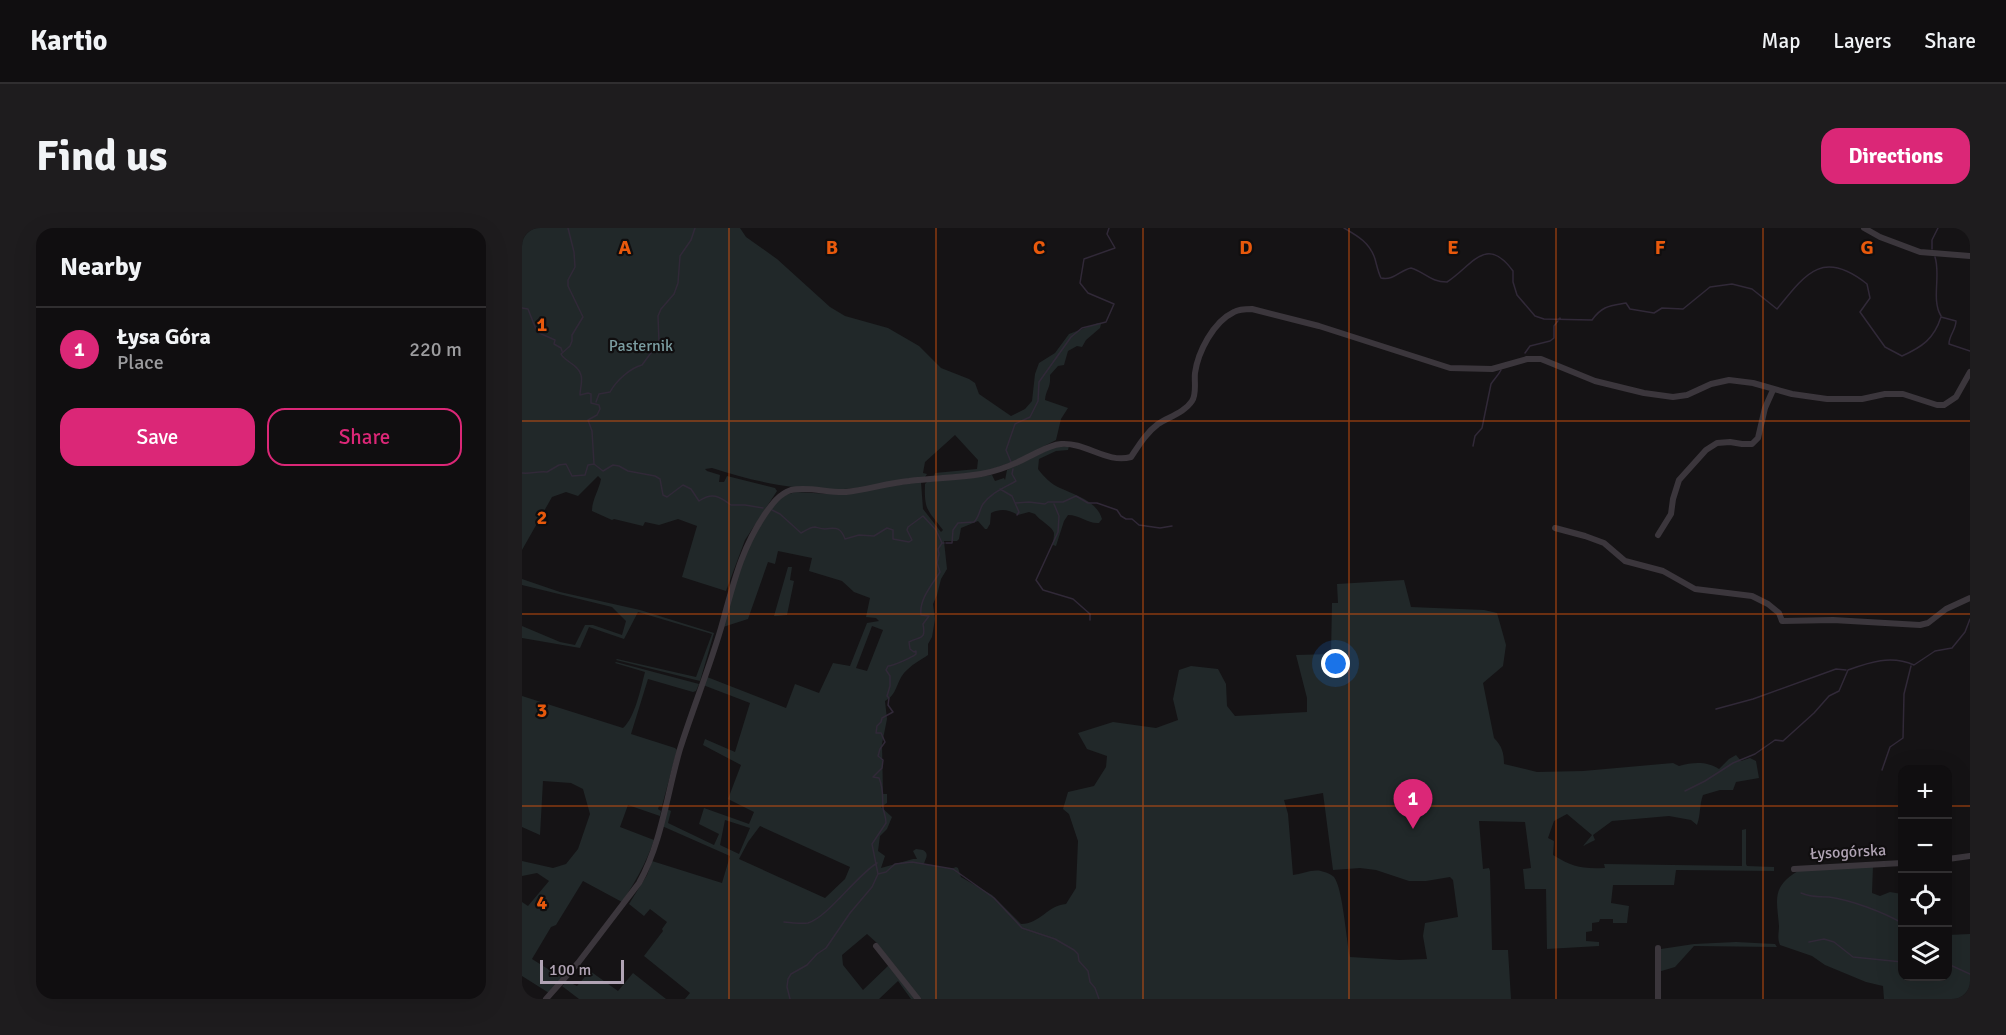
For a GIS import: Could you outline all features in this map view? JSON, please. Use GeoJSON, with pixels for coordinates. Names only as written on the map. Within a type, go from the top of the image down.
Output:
{"type":"FeatureCollection","features":[{"type":"Feature","properties":{"kind":"street"},"geometry":{"type":"LineString","coordinates":[[1864,228],[1909,249],[1938,255],[1970,256]]}},
{"type":"Feature","properties":{"kind":"street"},"geometry":{"type":"LineString","coordinates":[[546,999],[578,963],[639,883],[647,868],[680,748],[721,628],[739,563],[754,531],[772,504],[789,491],[843,492],[907,481],[978,475],[1003,469],[1047,447],[1061,444],[1073,444],[1111,457],[1123,459],[1131,457],[1143,438],[1157,425],[1186,408],[1194,399],[1198,357],[1204,343],[1234,312],[1252,309],[1319,326],[1450,368],[1492,369],[1533,358],[1549,362],[1595,381],[1644,393],[1673,397],[1687,395],[1711,384],[1729,380],[1753,383],[1773,390],[1837,400],[1903,394],[1937,405],[1944,405],[1956,397],[1970,372]]}},
{"type":"Feature","properties":{"kind":"street"},"geometry":{"type":"LineString","coordinates":[[1658,535],[1671,514],[1679,480],[1706,450],[1717,442],[1752,444],[1758,438],[1764,408],[1773,390]]}},
{"type":"Feature","properties":{"kind":"street"},"geometry":{"type":"LineString","coordinates":[[1555,528],[1604,543],[1625,561],[1663,571],[1695,590],[1752,596],[1779,613],[1782,621],[1833,620],[1920,625],[1928,623],[1947,609],[1970,598]]}},
{"type":"Feature","properties":{"kind":"street"},"geometry":{"type":"LineString","coordinates":[[1952,858],[1970,856]]}},
{"type":"Feature","properties":{"kind":"street","name":"Łysogórska"},"geometry":{"type":"LineString","coordinates":[[1794,869],[1898,863]]}},
{"type":"Feature","properties":{"kind":"street"},"geometry":{"type":"LineString","coordinates":[[876,946],[918,999]]}},
{"type":"Feature","properties":{"kind":"street"},"geometry":{"type":"LineString","coordinates":[[1658,948],[1658,999]]}},
{"type":"Feature","properties":{"kind":"green space","name":"Pasternik"},"geometry":{"type":"Polygon","coordinates":[[[522,228],[740,228],[746,237],[777,259],[830,307],[845,316],[888,328],[919,346],[941,368],[975,383],[979,394],[1011,416],[1025,409],[1032,401],[1035,374],[1039,363],[1055,353],[1069,334],[1098,323],[1101,324],[1082,347],[1077,346],[1068,351],[1064,365],[1058,366],[1050,375],[1045,400],[1068,408],[1061,419],[1056,440],[1015,461],[981,473],[934,476],[935,473],[977,469],[978,460],[955,435],[925,462],[923,473],[927,474],[925,477],[874,486],[826,489],[793,487],[712,468],[705,469],[720,475],[719,482],[724,482],[727,476],[775,488],[777,491],[745,540],[726,591],[682,577],[697,526],[678,519],[659,525],[645,522],[643,526],[612,520],[592,511],[601,479],[598,476],[578,496],[566,492],[552,497],[522,550],[522,228]]]}},
{"type":"Feature","properties":{"kind":"green space"},"geometry":{"type":"Polygon","coordinates":[[[1069,446],[1068,450],[1056,451],[1039,459],[1038,469],[1054,485],[1090,503],[1102,519],[1099,523],[1095,523],[1068,515],[1056,546],[1053,545],[1053,531],[1035,514],[1029,512],[1018,515],[998,510],[991,513],[987,529],[978,521],[961,528],[957,541],[944,541],[947,569],[941,579],[933,604],[935,619],[932,637],[928,644],[928,655],[904,673],[892,695],[885,701],[887,719],[882,744],[883,794],[887,794],[887,803],[881,807],[892,817],[887,829],[880,836],[878,851],[885,856],[881,868],[917,859],[913,851],[923,850],[927,855],[924,864],[951,869],[958,868],[961,877],[992,895],[1021,924],[1034,921],[1054,908],[1066,904],[1076,888],[1078,841],[1069,814],[1063,809],[1068,792],[1094,786],[1106,767],[1107,756],[1087,749],[1078,733],[1113,722],[1156,728],[1178,720],[1173,699],[1179,670],[1191,666],[1218,669],[1226,684],[1227,706],[1235,716],[1307,712],[1307,698],[1296,655],[1331,654],[1332,603],[1338,603],[1337,584],[1404,580],[1411,607],[1484,610],[1497,613],[1506,645],[1503,666],[1483,683],[1494,738],[1502,750],[1504,764],[1537,772],[1583,771],[1673,763],[1679,766],[1705,763],[1719,769],[1736,755],[1741,761],[1750,758],[1756,761],[1759,778],[1736,782],[1733,790],[1720,790],[1703,795],[1697,825],[1691,820],[1669,816],[1612,821],[1593,835],[1595,840],[1583,846],[1592,835],[1567,814],[1554,821],[1548,838],[1554,841],[1553,855],[1572,865],[1590,868],[1605,868],[1604,864],[1742,866],[1742,830],[1746,829],[1747,866],[1774,867],[1774,871],[1676,870],[1674,885],[1613,885],[1611,903],[1629,906],[1627,923],[1613,923],[1613,919],[1600,919],[1599,922],[1592,923],[1592,931],[1586,932],[1586,941],[1599,942],[1599,946],[1547,949],[1546,889],[1525,889],[1523,869],[1531,868],[1525,822],[1479,821],[1483,869],[1489,868],[1490,871],[1492,950],[1508,950],[1511,999],[920,999],[877,943],[867,934],[842,955],[843,965],[863,990],[889,965],[915,999],[911,999],[898,981],[879,999],[685,999],[690,993],[644,956],[667,922],[650,909],[644,916],[629,904],[647,875],[652,861],[722,883],[730,856],[662,826],[667,809],[671,811],[668,823],[714,845],[719,834],[699,824],[704,808],[749,824],[754,812],[728,799],[741,765],[703,745],[705,739],[735,752],[750,703],[703,685],[707,677],[786,708],[795,684],[819,693],[833,663],[850,666],[867,623],[879,621],[876,618],[866,617],[870,598],[854,592],[842,581],[809,571],[812,558],[778,551],[775,564],[768,562],[748,619],[723,627],[742,562],[754,535],[775,504],[785,495],[796,492],[830,494],[921,482],[923,509],[941,532],[943,530],[926,505],[925,484],[927,482],[992,475],[995,481],[1004,478],[1005,480],[1007,470],[1054,447],[1069,446]],[[872,626],[856,668],[867,671],[883,630],[872,626]],[[1323,793],[1284,800],[1288,814],[1293,875],[1318,871],[1334,877],[1342,903],[1350,957],[1427,959],[1423,936],[1425,923],[1458,917],[1453,880],[1450,877],[1409,881],[1376,870],[1360,868],[1333,870],[1323,793]],[[725,820],[720,845],[739,854],[750,828],[725,820]],[[760,826],[739,859],[825,898],[845,879],[850,867],[760,826]]]}},
{"type":"Feature","properties":{"kind":"green space"},"geometry":{"type":"Polygon","coordinates":[[[788,567],[792,567],[790,580],[794,581],[787,615],[774,616],[788,567]]]}},
{"type":"Feature","properties":{"kind":"green space"},"geometry":{"type":"Polygon","coordinates":[[[522,579],[560,592],[640,610],[714,633],[700,681],[616,660],[696,677],[712,634],[638,612],[624,639],[589,627],[580,648],[522,638],[522,626],[560,642],[575,645],[585,625],[593,625],[622,635],[626,621],[612,607],[522,585],[522,579]]]}},
{"type":"Feature","properties":{"kind":"green space"},"geometry":{"type":"Polygon","coordinates":[[[616,662],[699,684],[693,692],[648,679],[631,734],[677,750],[662,806],[658,809],[661,811],[660,816],[628,805],[620,827],[654,840],[640,872],[622,902],[583,881],[556,925],[551,927],[532,959],[559,976],[568,966],[570,969],[549,993],[522,976],[522,902],[528,906],[549,881],[537,873],[522,876],[522,861],[553,868],[566,864],[578,849],[590,814],[583,789],[571,783],[543,781],[540,835],[522,827],[522,696],[623,728],[634,710],[645,672],[616,662]]]}},
{"type":"Feature","properties":{"kind":"green space"},"geometry":{"type":"Polygon","coordinates":[[[1873,866],[1872,893],[1880,896],[1890,892],[1898,893],[1898,981],[1952,981],[1952,935],[1970,934],[1970,999],[1884,999],[1883,986],[1866,982],[1825,965],[1812,956],[1780,945],[1778,895],[1783,883],[1798,871],[1873,866]]]}},
{"type":"Feature","properties":{"kind":"green space"},"geometry":{"type":"Polygon","coordinates":[[[1736,942],[1775,944],[1777,947],[1694,946],[1675,967],[1658,972],[1661,949],[1694,944],[1736,942]]]}},
{"type":"Feature","properties":{"kind":"green space"},"geometry":{"type":"Polygon","coordinates":[[[590,971],[618,991],[633,973],[666,999],[579,999],[562,986],[567,981],[577,986],[590,971]]]}},
{"type":"Feature","properties":{"kind":"waterway"},"geometry":{"type":"LineString","coordinates":[[568,228],[575,267],[568,280],[568,286],[583,317],[572,335],[570,346],[561,354],[581,375],[580,395],[591,394],[591,403],[599,405],[597,415],[588,420],[592,431],[594,464]]}},
{"type":"Feature","properties":{"kind":"waterway"},"geometry":{"type":"LineString","coordinates":[[596,402],[599,394],[610,392],[624,376],[642,365],[659,342],[658,316],[674,294],[678,283],[680,256],[691,240],[695,228]]}},
{"type":"Feature","properties":{"kind":"waterway"},"geometry":{"type":"LineString","coordinates":[[1011,462],[1006,450],[1015,424],[1030,417],[1038,401],[1039,382],[1071,337],[1082,328],[1106,322],[1114,304],[1088,293],[1080,283],[1084,259],[1115,248],[1107,234],[1109,228]]}},
{"type":"Feature","properties":{"kind":"waterway"},"geometry":{"type":"LineString","coordinates":[[1344,228],[1367,244],[1381,278],[1386,279],[1411,268],[1432,279],[1447,282],[1479,257],[1487,254],[1495,255],[1513,271],[1513,282],[1517,295],[1535,316],[1544,319],[1592,320],[1606,307],[1626,303],[1630,309],[1654,313],[1662,308],[1683,309],[1710,287],[1732,284],[1752,289],[1777,309],[1807,276],[1827,267],[1838,268],[1867,284],[1870,298],[1860,312],[1885,347],[1902,356],[1909,353],[1931,337],[1941,317],[1956,321],[1949,344],[1970,351]]}},
{"type":"Feature","properties":{"kind":"waterway"},"geometry":{"type":"LineString","coordinates":[[1932,249],[1932,240],[1938,228]]}},
{"type":"Feature","properties":{"kind":"waterway"},"geometry":{"type":"LineString","coordinates":[[1935,257],[1937,264],[1936,295],[1941,316]]}},
{"type":"Feature","properties":{"kind":"waterway"},"geometry":{"type":"LineString","coordinates":[[522,308],[528,309],[537,332],[555,340],[554,344],[562,351]]}},
{"type":"Feature","properties":{"kind":"waterway"},"geometry":{"type":"LineString","coordinates":[[1525,353],[1530,346],[1554,338],[1554,326],[1560,318]]}},
{"type":"Feature","properties":{"kind":"waterway"},"geometry":{"type":"LineString","coordinates":[[1473,446],[1475,436],[1482,428],[1491,384],[1501,370]]}},
{"type":"Feature","properties":{"kind":"waterway"},"geometry":{"type":"LineString","coordinates":[[522,473],[547,472],[566,464],[572,476],[585,475],[588,465],[594,464],[603,471],[613,465],[628,471],[655,476],[660,479],[663,495],[667,497],[683,485],[691,489],[699,501],[715,496],[731,505],[763,508]]}},
{"type":"Feature","properties":{"kind":"waterway"},"geometry":{"type":"LineString","coordinates":[[946,543],[952,543],[953,530],[958,523],[974,522],[990,496],[1016,481],[1012,474],[1013,469]]}},
{"type":"Feature","properties":{"kind":"waterway"},"geometry":{"type":"LineString","coordinates":[[1000,489],[1012,496],[1015,503],[1063,502],[1076,496],[1088,503],[1097,503],[1117,510],[1121,516],[1132,519],[1139,525],[1160,528],[1172,526]]}},
{"type":"Feature","properties":{"kind":"waterway"},"geometry":{"type":"LineString","coordinates":[[1015,503],[1019,512],[1017,515]]}},
{"type":"Feature","properties":{"kind":"waterway"},"geometry":{"type":"LineString","coordinates":[[1054,504],[1059,516],[1058,532],[1036,580],[1043,590],[1073,599],[1090,614],[1090,620]]}},
{"type":"Feature","properties":{"kind":"waterway"},"geometry":{"type":"LineString","coordinates":[[772,510],[780,514],[801,533],[813,527],[836,528],[840,530],[845,539],[859,535],[874,536],[887,528],[893,530],[893,539],[909,542],[912,540],[907,530],[908,527],[923,516],[944,543]]}},
{"type":"Feature","properties":{"kind":"waterway"},"geometry":{"type":"LineString","coordinates":[[942,543],[938,549],[937,563],[940,572],[922,603],[921,615],[929,616],[923,624],[923,635],[909,642],[910,649],[916,651],[916,654],[888,666],[886,670],[890,676],[888,705],[893,712],[882,718],[877,726],[876,733],[881,733],[885,742],[878,756],[883,760],[882,768],[873,777],[879,778],[881,782],[886,821],[872,844],[878,874],[886,872],[895,864],[912,862],[953,869],[994,898],[1022,928],[1055,939],[1074,950],[1078,954],[1079,961],[1088,971],[1090,982],[1099,999]]}},
{"type":"Feature","properties":{"kind":"waterway"},"geometry":{"type":"LineString","coordinates":[[1685,791],[1733,763],[1755,754],[1775,740],[1783,741],[1829,696],[1839,691],[1848,670],[1872,662],[1889,660],[1914,665],[1935,651],[1952,648],[1965,632],[1970,619]]}},
{"type":"Feature","properties":{"kind":"waterway"},"geometry":{"type":"LineString","coordinates":[[1882,770],[1890,747],[1903,738],[1904,694],[1911,666]]}},
{"type":"Feature","properties":{"kind":"waterway"},"geometry":{"type":"LineString","coordinates":[[1716,709],[1753,699],[1836,669],[1846,670]]}},
{"type":"Feature","properties":{"kind":"waterway"},"geometry":{"type":"LineString","coordinates":[[784,922],[808,923],[816,919],[877,863]]}},
{"type":"Feature","properties":{"kind":"waterway"},"geometry":{"type":"LineString","coordinates":[[790,999],[787,987],[791,974],[807,965],[826,948],[850,913],[872,887],[878,874]]}},
{"type":"Feature","properties":{"kind":"waterway"},"geometry":{"type":"LineString","coordinates":[[1801,893],[1857,904],[1898,921]]}},
{"type":"Feature","properties":{"kind":"waterway"},"geometry":{"type":"LineString","coordinates":[[1809,942],[1824,939],[1834,942],[1853,957],[1898,962]]}},
{"type":"Feature","properties":{"kind":"waterway"},"geometry":{"type":"LineString","coordinates":[[1952,966],[1970,974]]}},
{"type":"Feature","properties":{"kind":"place","name":"Łysa Góra"},"geometry":{"type":"Point","coordinates":[1413,829]}}]}
